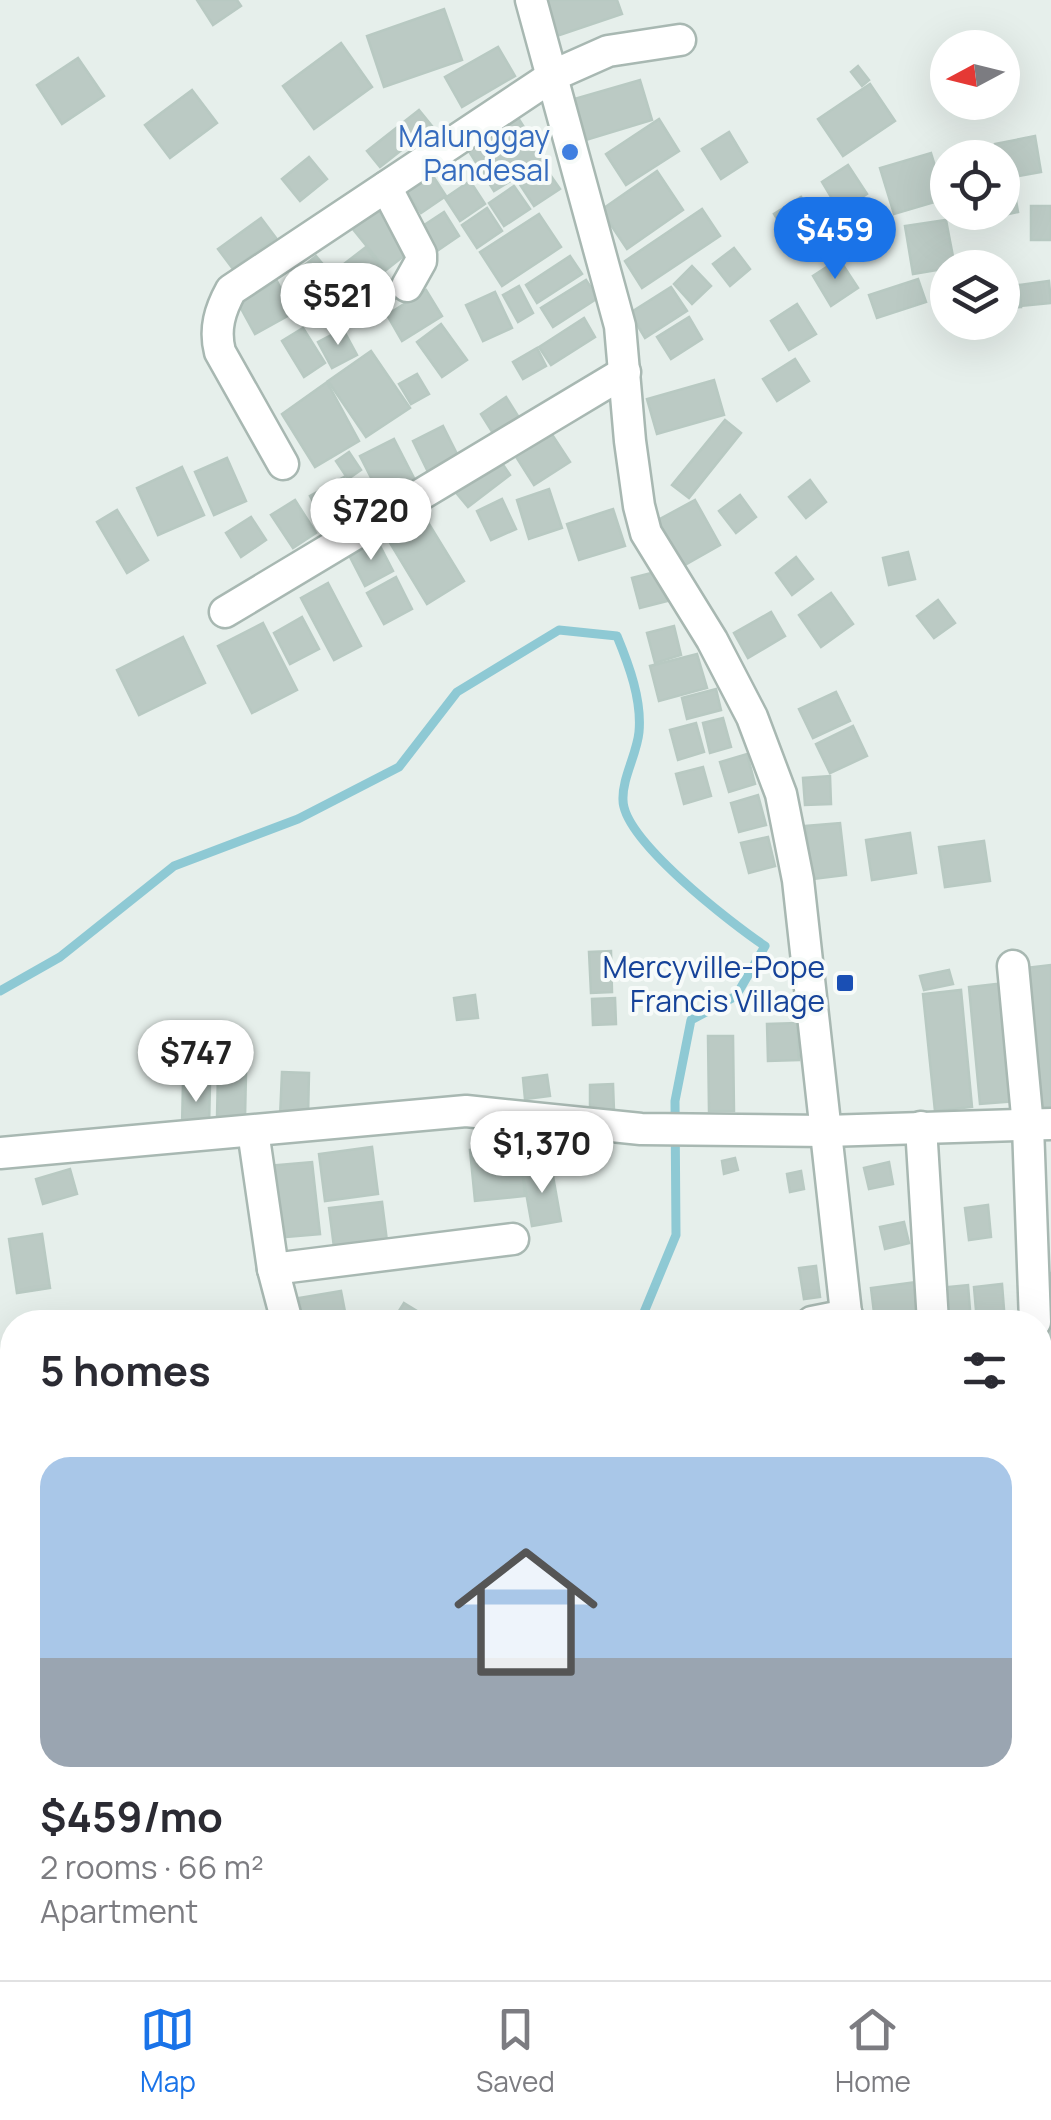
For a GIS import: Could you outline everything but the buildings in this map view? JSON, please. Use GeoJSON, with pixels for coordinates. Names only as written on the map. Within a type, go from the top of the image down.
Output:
{"type":"FeatureCollection","features":[{"type":"Feature","properties":{"kind":"street"},"geometry":{"type":"LineString","coordinates":[[532,0],[620,326],[630,441],[646,532],[712,640],[752,717],[780,794],[798,880],[846,1310]]}},
{"type":"Feature","properties":{"kind":"street"},"geometry":{"type":"LineString","coordinates":[[283,464],[220,352],[216,338],[222,306],[231,290],[554,75],[608,51],[680,40]]}},
{"type":"Feature","properties":{"kind":"street"},"geometry":{"type":"LineString","coordinates":[[386,187],[422,254],[407,286]]}},
{"type":"Feature","properties":{"kind":"street"},"geometry":{"type":"LineString","coordinates":[[224,612],[625,372]]}},
{"type":"Feature","properties":{"kind":"street"},"geometry":{"type":"LineString","coordinates":[[1013,966],[1040,1125],[1036,1310]]}},
{"type":"Feature","properties":{"kind":"street"},"geometry":{"type":"LineString","coordinates":[[0,1153],[466,1111],[641,1129],[826,1131],[1040,1125]]}},
{"type":"Feature","properties":{"kind":"street"},"geometry":{"type":"LineString","coordinates":[[921,1127],[932,1310]]}},
{"type":"Feature","properties":{"kind":"street"},"geometry":{"type":"LineString","coordinates":[[253,1131],[273,1269],[285,1310]]}},
{"type":"Feature","properties":{"kind":"street"},"geometry":{"type":"LineString","coordinates":[[273,1269],[513,1239]]}},
{"type":"Feature","properties":{"kind":"waterway"},"geometry":{"type":"LineString","coordinates":[[0,991],[60,957],[174,866],[298,819],[399,767],[457,692],[559,630],[617,636],[639,708],[638,740],[623,792],[628,817],[640,836],[681,879],[765,946],[736,996],[691,1020],[675,1101],[676,1235],[645,1310]]}},
{"type":"Feature","properties":{"kind":"place","name":"Malunggay Pandesal"},"geometry":{"type":"Point","coordinates":[570,152]}},
{"type":"Feature","properties":{"kind":"place","name":"Mercyville-Pope Francis Village"},"geometry":{"type":"Point","coordinates":[845,983]}}]}
